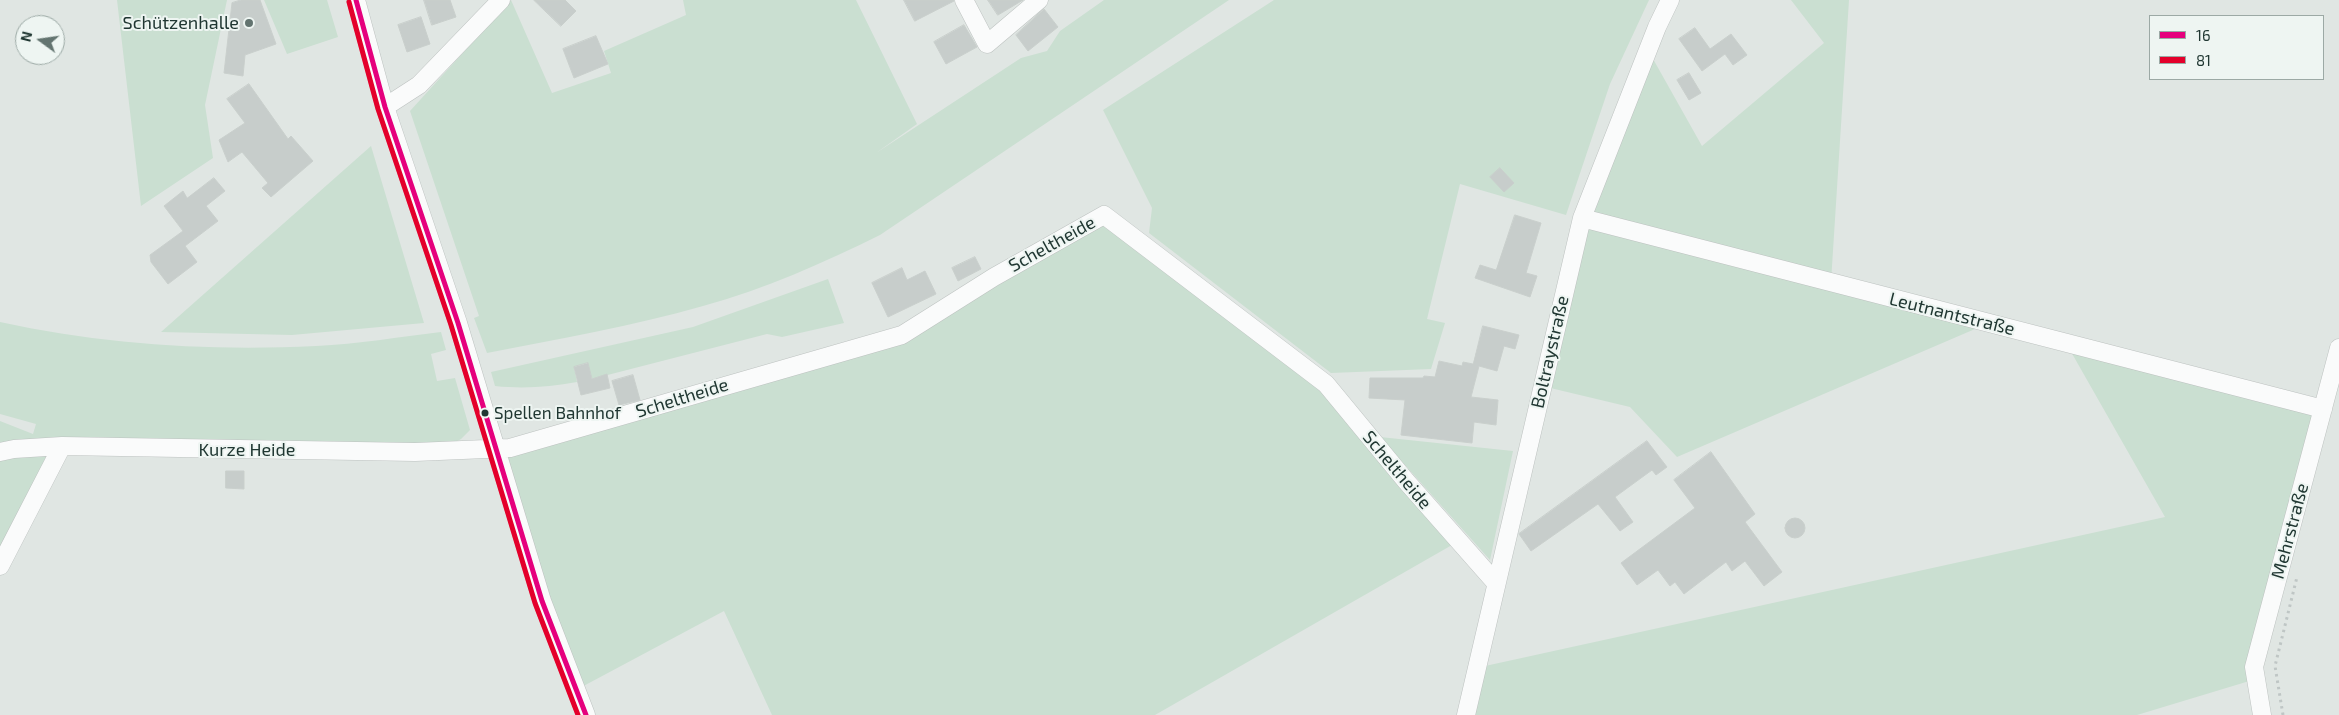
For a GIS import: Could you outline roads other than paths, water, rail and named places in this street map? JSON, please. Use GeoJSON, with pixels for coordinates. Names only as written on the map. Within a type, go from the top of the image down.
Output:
{"type":"FeatureCollection","features":[{"type":"Feature","properties":{"kind":"street"},"geometry":{"type":"LineString","coordinates":[[356,0],[385,107],[458,323],[542,601],[586,715]]}},
{"type":"Feature","properties":{"kind":"street"},"geometry":{"type":"LineString","coordinates":[[385,107],[418,85],[501,0]]}},
{"type":"Feature","properties":{"kind":"street"},"geometry":{"type":"LineString","coordinates":[[964,0],[987,44],[1039,0]]}},
{"type":"Feature","properties":{"kind":"street","name":"Boltraystraße"},"geometry":{"type":"LineString","coordinates":[[1466,715],[1495,582],[1582,218],[1657,27],[1670,0]]}},
{"type":"Feature","properties":{"kind":"street","name":"Scheltheide"},"geometry":{"type":"LineString","coordinates":[[495,450],[510,448],[902,335],[994,276],[1104,215],[1326,384],[1406,481],[1495,582]]}},
{"type":"Feature","properties":{"kind":"street","name":"Leutnantstraße"},"geometry":{"type":"LineString","coordinates":[[1582,218],[2323,409]]}},
{"type":"Feature","properties":{"kind":"street","name":"Mehrstraße"},"geometry":{"type":"LineString","coordinates":[[2262,715],[2254,667],[2339,348]]}},
{"type":"Feature","properties":{"kind":"street"},"geometry":{"type":"LineString","coordinates":[[0,566],[62,446]]}},
{"type":"Feature","properties":{"kind":"street","name":"Kurze Heide"},"geometry":{"type":"LineString","coordinates":[[0,452],[14,449],[62,446],[416,452],[495,450]]}},
{"type":"Feature","properties":{"kind":"place","name":"Schützenhalle"},"geometry":{"type":"Point","coordinates":[249,23]}},
{"type":"Feature","properties":{"kind":"place","name":"Spellen Bahnhof"},"geometry":{"type":"Point","coordinates":[485,413]}}]}
